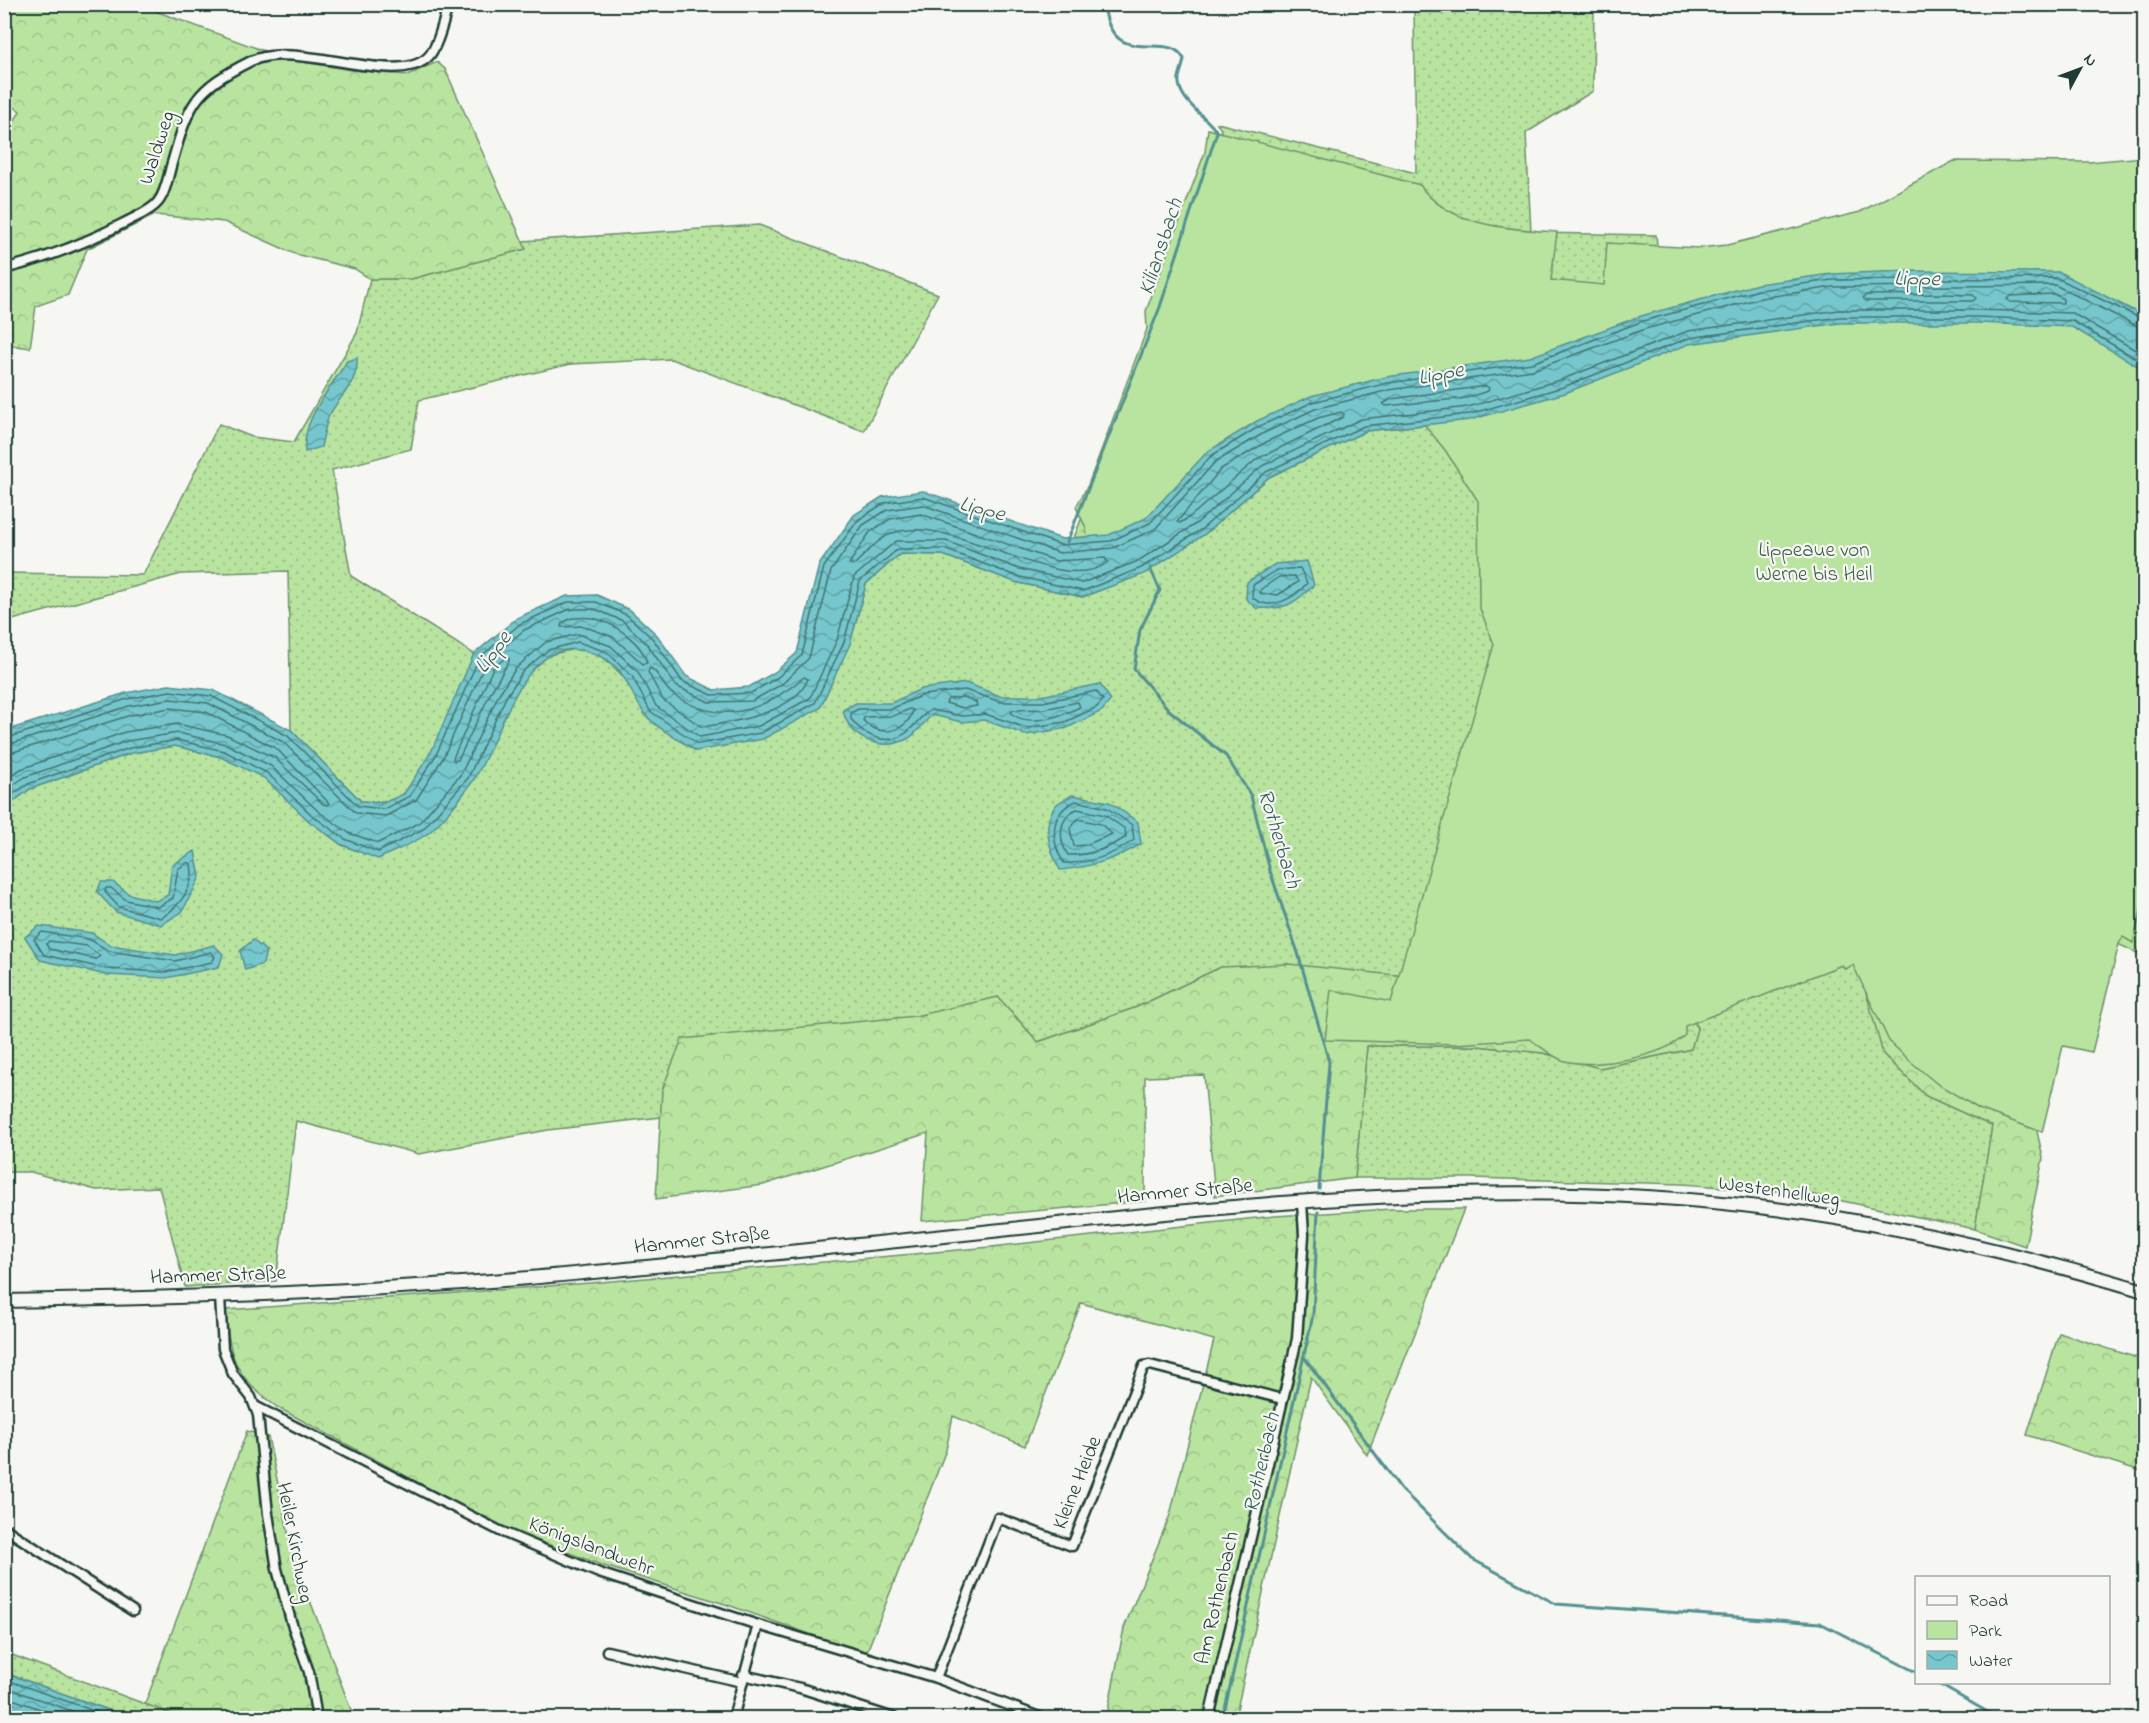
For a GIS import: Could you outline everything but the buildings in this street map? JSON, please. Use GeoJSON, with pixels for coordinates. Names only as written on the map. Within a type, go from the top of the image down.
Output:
{"type":"FeatureCollection","features":[{"type":"Feature","properties":{"kind":"main road","name":"Westenhellweg"},"geometry":{"type":"LineString","coordinates":[[1401,1197],[1572,1195],[1774,1209],[1920,1233],[1995,1250],[2145,1291]]}},
{"type":"Feature","properties":{"kind":"main road","name":"Hammer Straße"},"geometry":{"type":"LineString","coordinates":[[4,1301],[220,1297],[494,1281],[1107,1218],[1302,1202],[1401,1197]]}},
{"type":"Feature","properties":{"kind":"street","name":"Waldweg"},"geometry":{"type":"LineString","coordinates":[[4,269],[84,243],[154,207],[164,189],[187,112],[204,90],[251,62],[276,54],[309,55],[393,69],[417,63],[429,56],[448,4]]}},
{"type":"Feature","properties":{"kind":"street","name":"Am Rothenbach"},"geometry":{"type":"LineString","coordinates":[[1209,1719],[1299,1318],[1304,1235],[1302,1202]]}},
{"type":"Feature","properties":{"kind":"street","name":"Königslandwehr"},"geometry":{"type":"LineString","coordinates":[[220,1297],[223,1349],[233,1374],[255,1406],[500,1531],[599,1573],[758,1625],[936,1678],[1042,1719]]}},
{"type":"Feature","properties":{"kind":"street","name":"Kleine Heide"},"geometry":{"type":"LineString","coordinates":[[936,1678],[998,1518],[1072,1546],[1144,1366],[1150,1365],[1282,1399]]}},
{"type":"Feature","properties":{"kind":"street","name":"Heiler Kirchweg"},"geometry":{"type":"LineString","coordinates":[[255,1406],[277,1569],[291,1621],[309,1672],[318,1719]]}},
{"type":"Feature","properties":{"kind":"street"},"geometry":{"type":"LineString","coordinates":[[7,1529],[133,1611]]}},
{"type":"Feature","properties":{"kind":"street"},"geometry":{"type":"LineString","coordinates":[[733,1719],[758,1625]]}},
{"type":"Feature","properties":{"kind":"street"},"geometry":{"type":"LineString","coordinates":[[607,1651],[742,1679],[800,1688],[894,1719]]}},
{"type":"Feature","properties":{"kind":"green space"},"geometry":{"type":"Polygon","coordinates":[[[5,5],[139,5],[286,59],[351,70],[408,75],[437,62],[445,69],[526,249],[411,279],[370,279],[355,269],[295,254],[224,222],[155,215],[87,249],[68,295],[36,306],[30,348],[10,345],[4,332],[4,140],[20,111],[5,101],[5,5]]]}},
{"type":"Feature","properties":{"kind":"green space"},"geometry":{"type":"Polygon","coordinates":[[[1414,5],[1594,5],[1593,91],[1526,133],[1531,233],[1656,235],[1659,263],[1109,535],[1074,538],[1204,195],[1221,130],[1217,123],[1416,173],[1414,5]]]}},
{"type":"Feature","properties":{"kind":"green space","name":"Lippeaue von Werne bis Heil"},"geometry":{"type":"Polygon","coordinates":[[[1208,129],[1420,185],[1432,199],[1447,210],[1464,218],[1501,227],[1557,232],[1551,280],[1604,285],[1607,243],[1699,248],[1727,245],[1860,212],[1954,161],[2089,162],[2144,157],[2144,898],[2133,943],[2123,937],[2119,944],[2092,1052],[2063,1046],[2042,1132],[1979,1109],[1936,1083],[1910,1061],[1889,1041],[1853,965],[1845,969],[1842,965],[1685,1026],[1685,1035],[1675,1043],[1661,1049],[1645,1055],[1610,1062],[1565,1061],[1530,1039],[1456,1044],[1325,1040],[1331,990],[1391,1002],[1494,644],[1479,606],[1478,501],[1445,450],[1424,424],[1424,387],[1089,555],[1086,528],[1076,507],[1088,485],[1147,329],[1146,311],[1205,152],[1208,129]]]}},
{"type":"Feature","properties":{"kind":"green space"},"geometry":{"type":"Polygon","coordinates":[[[759,225],[938,294],[864,431],[671,359],[571,364],[419,400],[411,449],[332,470],[351,576],[474,654],[435,746],[415,779],[396,799],[361,801],[291,730],[288,571],[181,574],[5,622],[5,573],[143,575],[219,424],[252,437],[294,442],[357,333],[370,279],[411,279],[525,249],[523,241],[759,225]]]}},
{"type":"Feature","properties":{"kind":"green space"},"geometry":{"type":"Polygon","coordinates":[[[1565,393],[1926,1096],[1992,1126],[1975,1229],[1805,1193],[1682,1184],[1471,1178],[1355,1178],[1367,1046],[1478,1046],[1543,1053],[1600,1068],[1691,1049],[1697,1028],[1683,988],[1221,967],[1137,1007],[1038,1042],[998,997],[916,1016],[662,1090],[661,1117],[548,1130],[419,1154],[296,1121],[276,1281],[185,1287],[159,1187],[96,1190],[31,1172],[8,1172],[5,1247],[5,808],[30,789],[132,753],[175,746],[221,757],[265,778],[309,821],[342,845],[378,858],[473,781],[511,701],[527,675],[549,655],[579,648],[604,658],[627,680],[645,715],[696,751],[850,644],[866,584],[900,554],[943,555],[1015,582],[1083,597],[1144,573],[1205,534],[1269,477],[1366,431],[1471,420],[1565,393]]]}},
{"type":"Feature","properties":{"kind":"green space"},"geometry":{"type":"Polygon","coordinates":[[[2067,787],[2117,800],[2144,814],[2144,931],[2139,954],[1990,884],[1897,952],[1890,968],[1913,997],[2054,1040],[2036,1127],[2043,1158],[2025,1246],[1975,1229],[1992,1126],[1926,1096],[1883,1054],[1856,956],[1891,851],[2067,787]]]}},
{"type":"Feature","properties":{"kind":"green space"},"geometry":{"type":"Polygon","coordinates":[[[1288,964],[1414,977],[1684,988],[1697,1029],[1691,1049],[1600,1068],[1543,1053],[1478,1046],[1367,1046],[1355,1178],[1215,1196],[1204,1075],[1145,1077],[1145,1201],[922,1221],[928,1133],[763,1185],[656,1199],[662,1090],[682,1039],[916,1016],[998,997],[1038,1042],[1137,1007],[1221,967],[1288,964]]]}},
{"type":"Feature","properties":{"kind":"green space"},"geometry":{"type":"Polygon","coordinates":[[[1392,1209],[1464,1209],[1367,1455],[1311,1377],[1235,1718],[1119,1718],[1107,1715],[1124,1628],[1170,1515],[1214,1340],[1081,1303],[1025,1446],[953,1416],[946,1450],[866,1654],[728,1605],[601,1565],[499,1526],[277,1407],[263,1397],[252,1387],[237,1366],[232,1354],[227,1327],[226,1310],[590,1283],[991,1247],[1275,1216],[1392,1209]]]}},
{"type":"Feature","properties":{"kind":"green space"},"geometry":{"type":"Polygon","coordinates":[[[2059,1333],[2144,1360],[2144,1472],[2027,1435],[2059,1333]]]}},
{"type":"Feature","properties":{"kind":"green space"},"geometry":{"type":"Polygon","coordinates":[[[247,1431],[268,1437],[293,1555],[354,1718],[183,1718],[145,1704],[247,1431]]]}},
{"type":"Feature","properties":{"kind":"green space"},"geometry":{"type":"Polygon","coordinates":[[[4,1652],[183,1718],[131,1718],[5,1673],[4,1652]]]}},
{"type":"Feature","properties":{"kind":"water","name":"Lippe"},"geometry":{"type":"Polygon","coordinates":[[[1905,271],[2059,272],[2144,316],[2144,370],[2072,327],[1978,323],[1840,323],[1689,344],[1565,393],[1470,420],[1366,431],[1269,477],[1205,534],[1144,574],[1082,597],[1015,582],[943,555],[900,554],[866,584],[850,644],[820,708],[763,739],[696,751],[649,719],[622,675],[610,662],[602,657],[575,649],[552,654],[534,668],[519,689],[483,763],[451,810],[427,834],[378,859],[342,845],[309,821],[264,778],[221,757],[175,746],[132,753],[30,789],[5,808],[5,734],[11,729],[126,693],[169,685],[213,690],[291,730],[361,801],[383,803],[404,794],[431,752],[474,654],[517,618],[567,596],[597,595],[630,610],[657,635],[686,676],[714,690],[749,687],[775,672],[797,653],[819,565],[854,515],[882,497],[923,491],[1062,539],[1109,535],[1146,518],[1207,452],[1257,421],[1311,396],[1386,377],[1530,357],[1641,316],[1758,284],[1831,274],[1905,271]]]}},
{"type":"Feature","properties":{"kind":"water"},"geometry":{"type":"Polygon","coordinates":[[[357,358],[355,375],[328,418],[321,447],[305,452],[308,428],[318,405],[347,361],[357,358]]]}},
{"type":"Feature","properties":{"kind":"water"},"geometry":{"type":"Polygon","coordinates":[[[1307,561],[1314,585],[1294,602],[1282,607],[1256,608],[1246,599],[1247,582],[1275,564],[1307,561]]]}},
{"type":"Feature","properties":{"kind":"water"},"geometry":{"type":"Polygon","coordinates":[[[966,683],[1000,696],[1041,696],[1100,684],[1111,700],[1102,711],[1067,728],[1026,735],[984,720],[962,722],[932,715],[909,738],[889,744],[878,744],[860,736],[846,720],[843,710],[856,703],[891,703],[921,689],[966,683]]]}},
{"type":"Feature","properties":{"kind":"water"},"geometry":{"type":"Polygon","coordinates":[[[1073,795],[1109,802],[1138,822],[1141,844],[1102,862],[1060,870],[1048,838],[1048,821],[1056,805],[1073,795]]]}},
{"type":"Feature","properties":{"kind":"water"},"geometry":{"type":"Polygon","coordinates":[[[195,851],[200,877],[182,912],[161,925],[116,912],[97,892],[101,882],[113,882],[129,894],[156,901],[168,895],[172,865],[195,851]]]}},
{"type":"Feature","properties":{"kind":"water"},"geometry":{"type":"Polygon","coordinates":[[[39,926],[92,933],[110,945],[175,955],[214,945],[223,954],[219,967],[166,978],[107,975],[40,960],[25,937],[39,926]]]}},
{"type":"Feature","properties":{"kind":"water"},"geometry":{"type":"Polygon","coordinates":[[[253,940],[266,951],[263,964],[245,970],[240,951],[253,940]]]}},
{"type":"Feature","properties":{"kind":"water"},"geometry":{"type":"Polygon","coordinates":[[[5,1673],[131,1718],[5,1718],[5,1673]]]}},
{"type":"Feature","properties":{"kind":"waterway","name":"Kiliansbach"},"geometry":{"type":"LineString","coordinates":[[1067,542],[1160,307],[1217,132],[1182,93],[1179,78],[1184,59],[1177,51],[1166,47],[1128,44],[1117,37],[1109,25],[1104,4]]}},
{"type":"Feature","properties":{"kind":"waterway","name":"Rotherbach"},"geometry":{"type":"LineString","coordinates":[[1150,568],[1160,590],[1140,630],[1134,669],[1169,710],[1226,756],[1251,796],[1270,871],[1298,953],[1329,1062],[1319,1189]]}},
{"type":"Feature","properties":{"kind":"waterway","name":"Rotherbach"},"geometry":{"type":"LineString","coordinates":[[1223,1718],[1313,1315],[1318,1212]]}},
{"type":"Feature","properties":{"kind":"waterway"},"geometry":{"type":"LineString","coordinates":[[1304,1357],[1401,1489],[1472,1559],[1556,1604],[1820,1623],[1915,1671]]}},
{"type":"Feature","properties":{"kind":"waterway"},"geometry":{"type":"LineString","coordinates":[[1938,1684],[1998,1718]]}}]}
